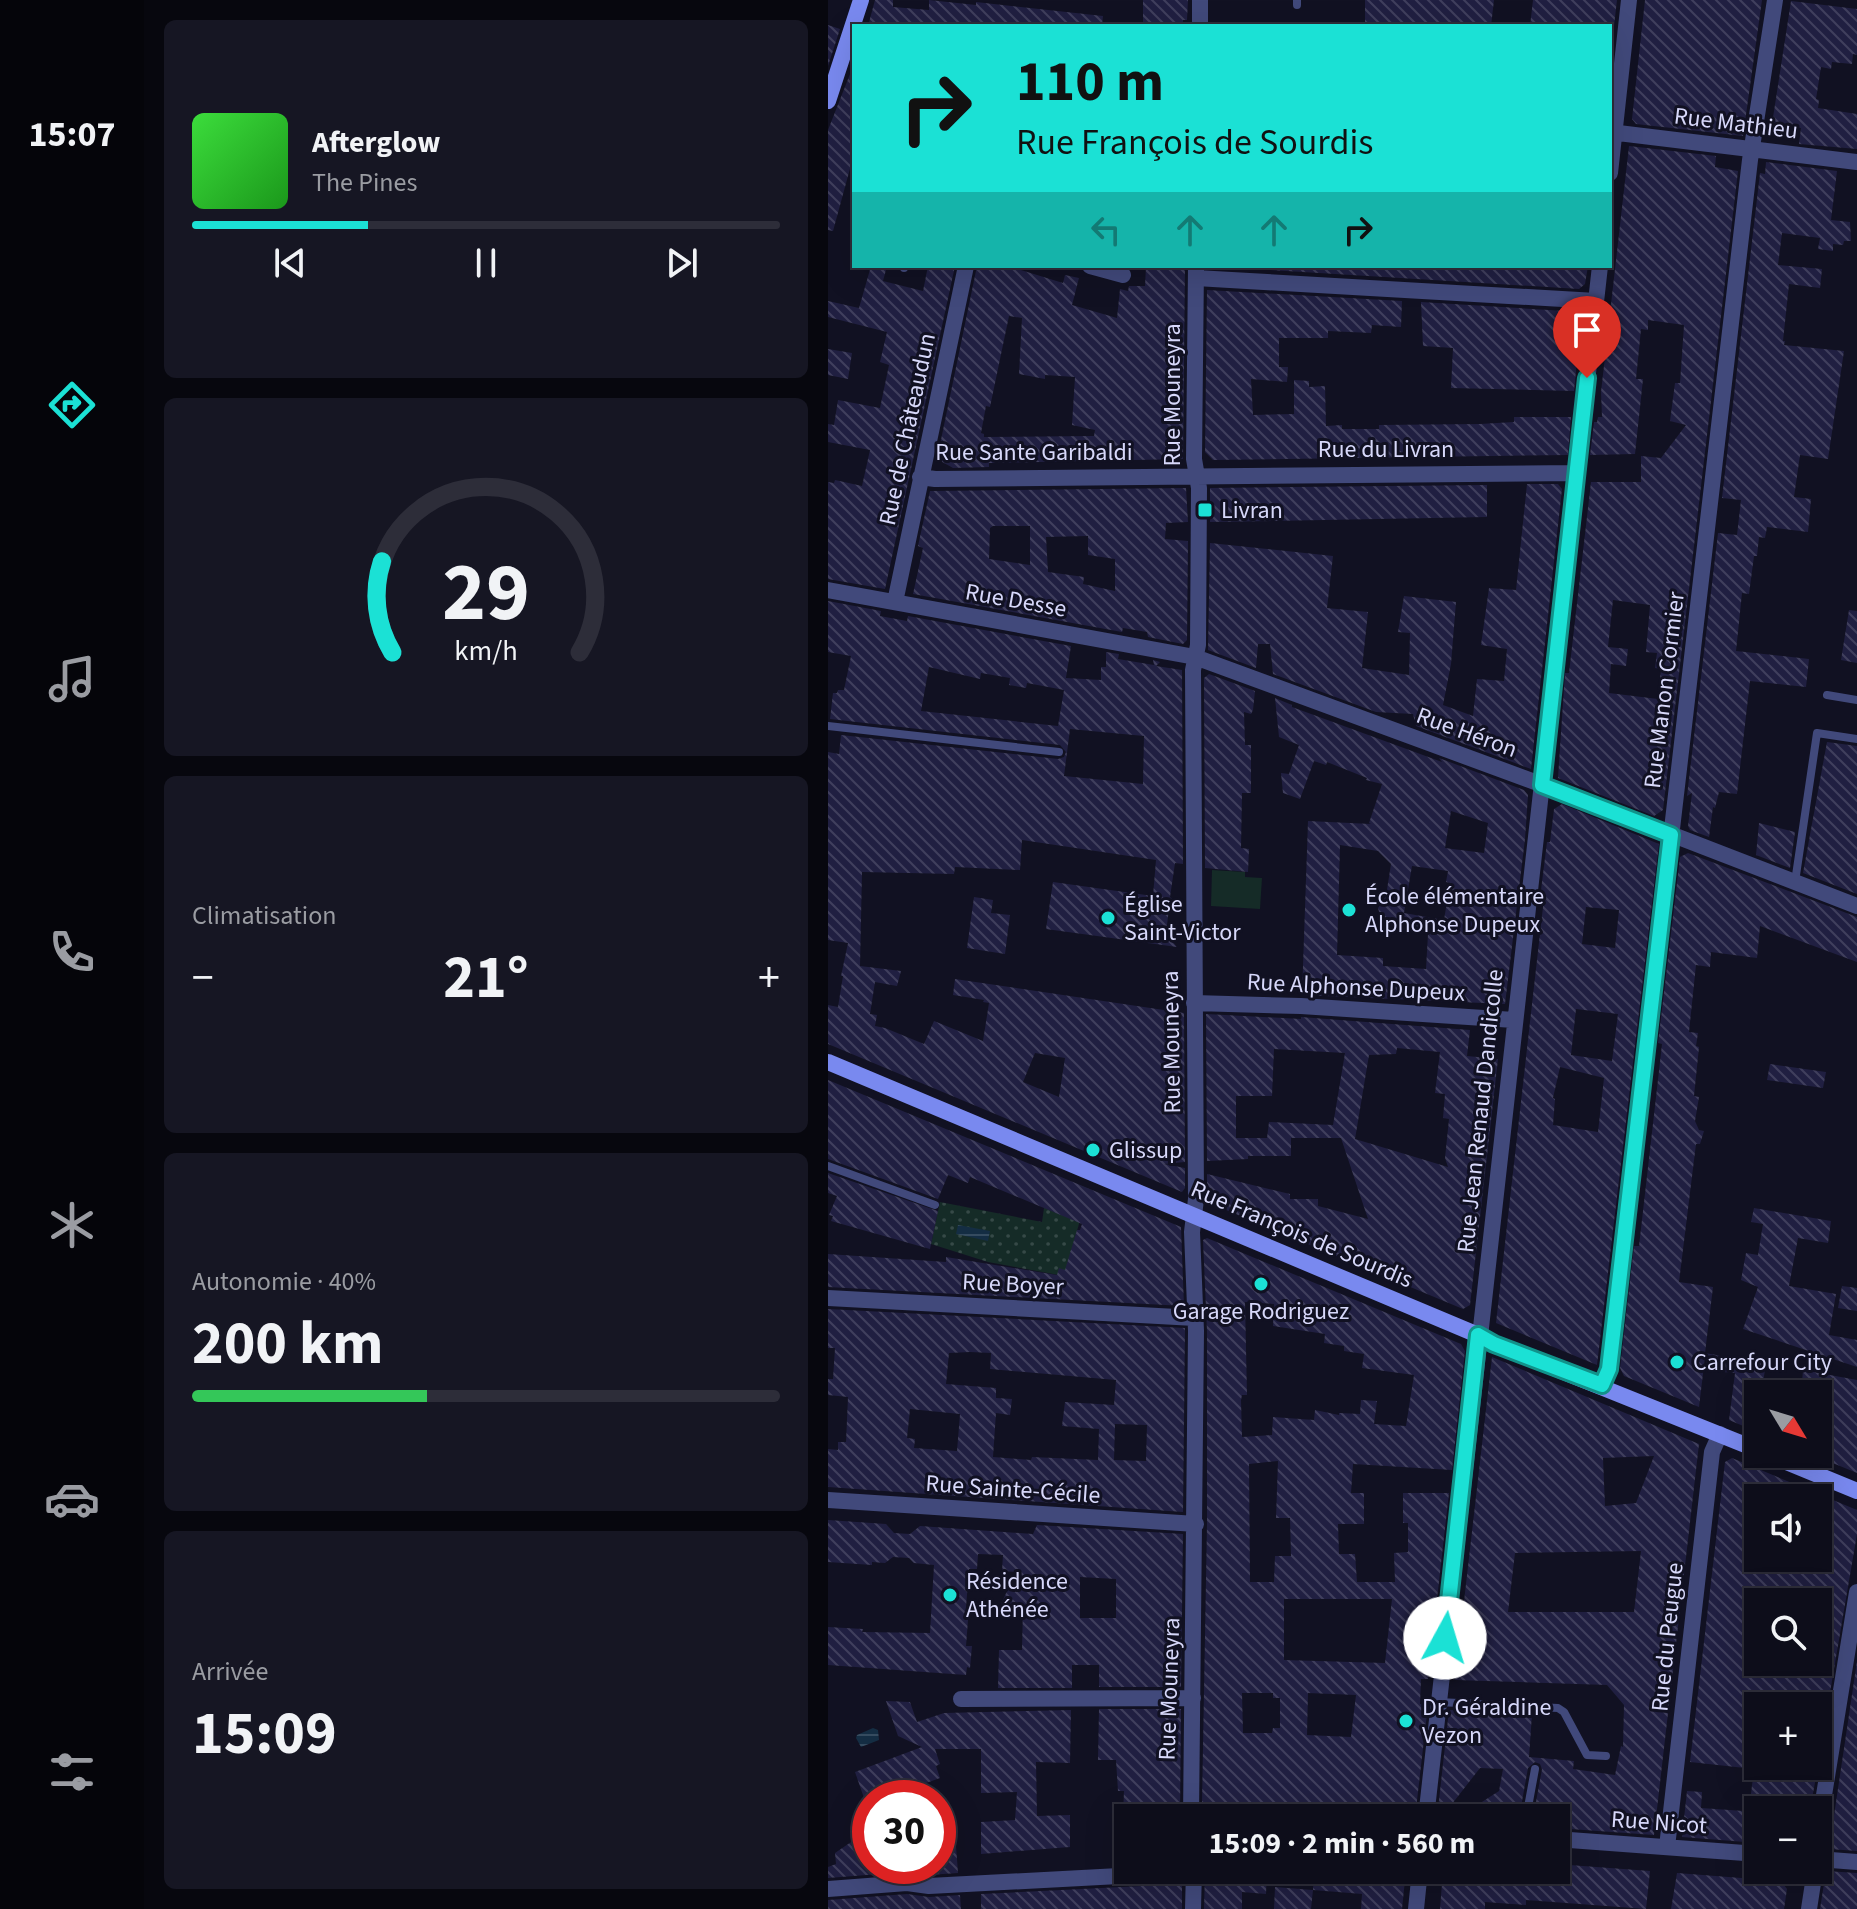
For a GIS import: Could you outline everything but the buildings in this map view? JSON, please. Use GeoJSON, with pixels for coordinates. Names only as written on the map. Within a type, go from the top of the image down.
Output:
{"type":"FeatureCollection","features":[{"type":"Feature","properties":{"kind":"street"},"geometry":{"type":"LineString","coordinates":[[856,24],[861,0]]}},
{"type":"Feature","properties":{"kind":"street"},"geometry":{"type":"LineString","coordinates":[[1200,0],[1200,24]]}},
{"type":"Feature","properties":{"kind":"street"},"geometry":{"type":"LineString","coordinates":[[1612,132],[1629,0]]}},
{"type":"Feature","properties":{"kind":"street","name":"Rue Manon Cormier"},"geometry":{"type":"LineString","coordinates":[[1602,1385],[1609,1369],[1752,149],[1775,0]]}},
{"type":"Feature","properties":{"kind":"street"},"geometry":{"type":"LineString","coordinates":[[828,101],[851,44]]}},
{"type":"Feature","properties":{"kind":"street","name":"Rue Mathieu"},"geometry":{"type":"LineString","coordinates":[[1612,132],[1857,162]]}},
{"type":"Feature","properties":{"kind":"street","name":"Rue de Châteaudun"},"geometry":{"type":"LineString","coordinates":[[895,602],[966,268]]}},
{"type":"Feature","properties":{"kind":"street"},"geometry":{"type":"LineString","coordinates":[[1097,268],[1123,275]]}},
{"type":"Feature","properties":{"kind":"street","name":"Rue Jean Renaud Dandicolle"},"geometry":{"type":"LineString","coordinates":[[1427,1804],[1600,268]]}},
{"type":"Feature","properties":{"kind":"street"},"geometry":{"type":"LineString","coordinates":[[1196,272],[1596,301]]}},
{"type":"Feature","properties":{"kind":"street","name":"Rue Mouneyra"},"geometry":{"type":"LineString","coordinates":[[1191,1804],[1196,1524],[1193,1215],[1196,1199],[1195,657],[1198,645],[1199,488],[1195,475],[1196,272]]}},
{"type":"Feature","properties":{"kind":"street","name":"Rue du Livran"},"geometry":{"type":"LineString","coordinates":[[1195,475],[1576,473]]}},
{"type":"Feature","properties":{"kind":"street","name":"Rue Sante Garibaldi"},"geometry":{"type":"LineString","coordinates":[[920,477],[1195,475]]}},
{"type":"Feature","properties":{"kind":"street","name":"Rue Desse"},"geometry":{"type":"LineString","coordinates":[[828,590],[1195,657]]}},
{"type":"Feature","properties":{"kind":"street","name":"Rue Héron"},"geometry":{"type":"LineString","coordinates":[[1195,657],[1857,906]]}},
{"type":"Feature","properties":{"kind":"street","name":"Rue Alphonse Dupeux"},"geometry":{"type":"LineString","coordinates":[[1194,1003],[1301,1006],[1514,1020]]}},
{"type":"Feature","properties":{"kind":"street","name":"Rue François de Sourdis"},"geometry":{"type":"LineString","coordinates":[[828,1062],[1494,1344],[1744,1444]]}},
{"type":"Feature","properties":{"kind":"street","name":"Rue Boyer"},"geometry":{"type":"LineString","coordinates":[[828,1298],[1195,1318]]}},
{"type":"Feature","properties":{"kind":"street","name":"Rue du Peugue"},"geometry":{"type":"LineString","coordinates":[[1667,1847],[1712,1452],[1720,1434]]}},
{"type":"Feature","properties":{"kind":"street"},"geometry":{"type":"LineString","coordinates":[[1801,1468],[1857,1491]]}},
{"type":"Feature","properties":{"kind":"street","name":"Rue Sainte-Cécile"},"geometry":{"type":"LineString","coordinates":[[828,1500],[1196,1524]]}},
{"type":"Feature","properties":{"kind":"street"},"geometry":{"type":"LineString","coordinates":[[1824,1796],[1857,1592]]}},
{"type":"Feature","properties":{"kind":"street"},"geometry":{"type":"LineString","coordinates":[[961,1699],[1193,1698]]}},
{"type":"Feature","properties":{"kind":"street","name":"Rue Nicot"},"geometry":{"type":"LineString","coordinates":[[1570,1840],[1744,1853]]}},
{"type":"Feature","properties":{"kind":"street"},"geometry":{"type":"LineString","coordinates":[[1832,1860],[1857,1862]]}},
{"type":"Feature","properties":{"kind":"street"},"geometry":{"type":"LineString","coordinates":[[828,1889],[1114,1876]]}},
{"type":"Feature","properties":{"kind":"street"},"geometry":{"type":"LineString","coordinates":[[1193,1909],[1194,1884]]}},
{"type":"Feature","properties":{"kind":"street"},"geometry":{"type":"LineString","coordinates":[[1416,1909],[1419,1884]]}},
{"type":"Feature","properties":{"kind":"street"},"geometry":{"type":"LineString","coordinates":[[1809,1909],[1813,1884]]}},
{"type":"Feature","properties":{"kind":"lane"},"geometry":{"type":"LineString","coordinates":[[1827,695],[1857,700]]}},
{"type":"Feature","properties":{"kind":"lane"},"geometry":{"type":"LineString","coordinates":[[828,726],[1059,752]]}},
{"type":"Feature","properties":{"kind":"lane"},"geometry":{"type":"LineString","coordinates":[[1795,882],[1817,733],[1857,739]]}},
{"type":"Feature","properties":{"kind":"lane"},"geometry":{"type":"LineString","coordinates":[[828,1166],[935,1205]]}},
{"type":"Feature","properties":{"kind":"lane"},"geometry":{"type":"LineString","coordinates":[[1438,1702],[1558,1708],[1564,1712],[1587,1755],[1606,1756]]}},
{"type":"Feature","properties":{"kind":"lane"},"geometry":{"type":"LineString","coordinates":[[1529,1804],[1535,1769]]}},
{"type":"Feature","properties":{"kind":"green space"},"geometry":{"type":"Polygon","coordinates":[[[1212,870],[1245,872],[1245,877],[1262,878],[1260,909],[1211,906],[1212,870]]]}},
{"type":"Feature","properties":{"kind":"green space"},"geometry":{"type":"Polygon","coordinates":[[[1049,1173],[1089,1189],[1064,1276],[988,1262],[931,1244],[940,1202],[1042,1222],[1049,1173]]]}},
{"type":"Feature","properties":{"kind":"water"},"geometry":{"type":"Polygon","coordinates":[[[958,1225],[990,1231],[988,1241],[956,1234],[958,1225]]]}},
{"type":"Feature","properties":{"kind":"water"},"geometry":{"type":"Polygon","coordinates":[[[873,1728],[878,1730],[879,1740],[861,1747],[857,1735],[873,1728]]]}},
{"type":"Feature","properties":{"kind":"place","name":"Livran"},"geometry":{"type":"Point","coordinates":[1205,510]}},
{"type":"Feature","properties":{"kind":"place","name":"École élémentaire Alphonse Dupeux"},"geometry":{"type":"Point","coordinates":[1349,910]}},
{"type":"Feature","properties":{"kind":"place","name":"Église Saint-Victor"},"geometry":{"type":"Point","coordinates":[1108,918]}},
{"type":"Feature","properties":{"kind":"place","name":"Glissup"},"geometry":{"type":"Point","coordinates":[1093,1150]}},
{"type":"Feature","properties":{"kind":"place","name":"Garage Rodriguez"},"geometry":{"type":"Point","coordinates":[1261,1284]}},
{"type":"Feature","properties":{"kind":"place","name":"Carrefour City"},"geometry":{"type":"Point","coordinates":[1677,1362]}},
{"type":"Feature","properties":{"kind":"place","name":"Résidence Athénée"},"geometry":{"type":"Point","coordinates":[950,1595]}},
{"type":"Feature","properties":{"kind":"place","name":"Dr. Géraldine Vezon"},"geometry":{"type":"Point","coordinates":[1406,1721]}},
{"type":"Feature","properties":{"kind":"route"},"geometry":{"type":"LineString","coordinates":[[1445,1638],[1478,1335],[1602,1385],[1609,1369],[1671,835],[1542,785],[1587,378]]}}]}
